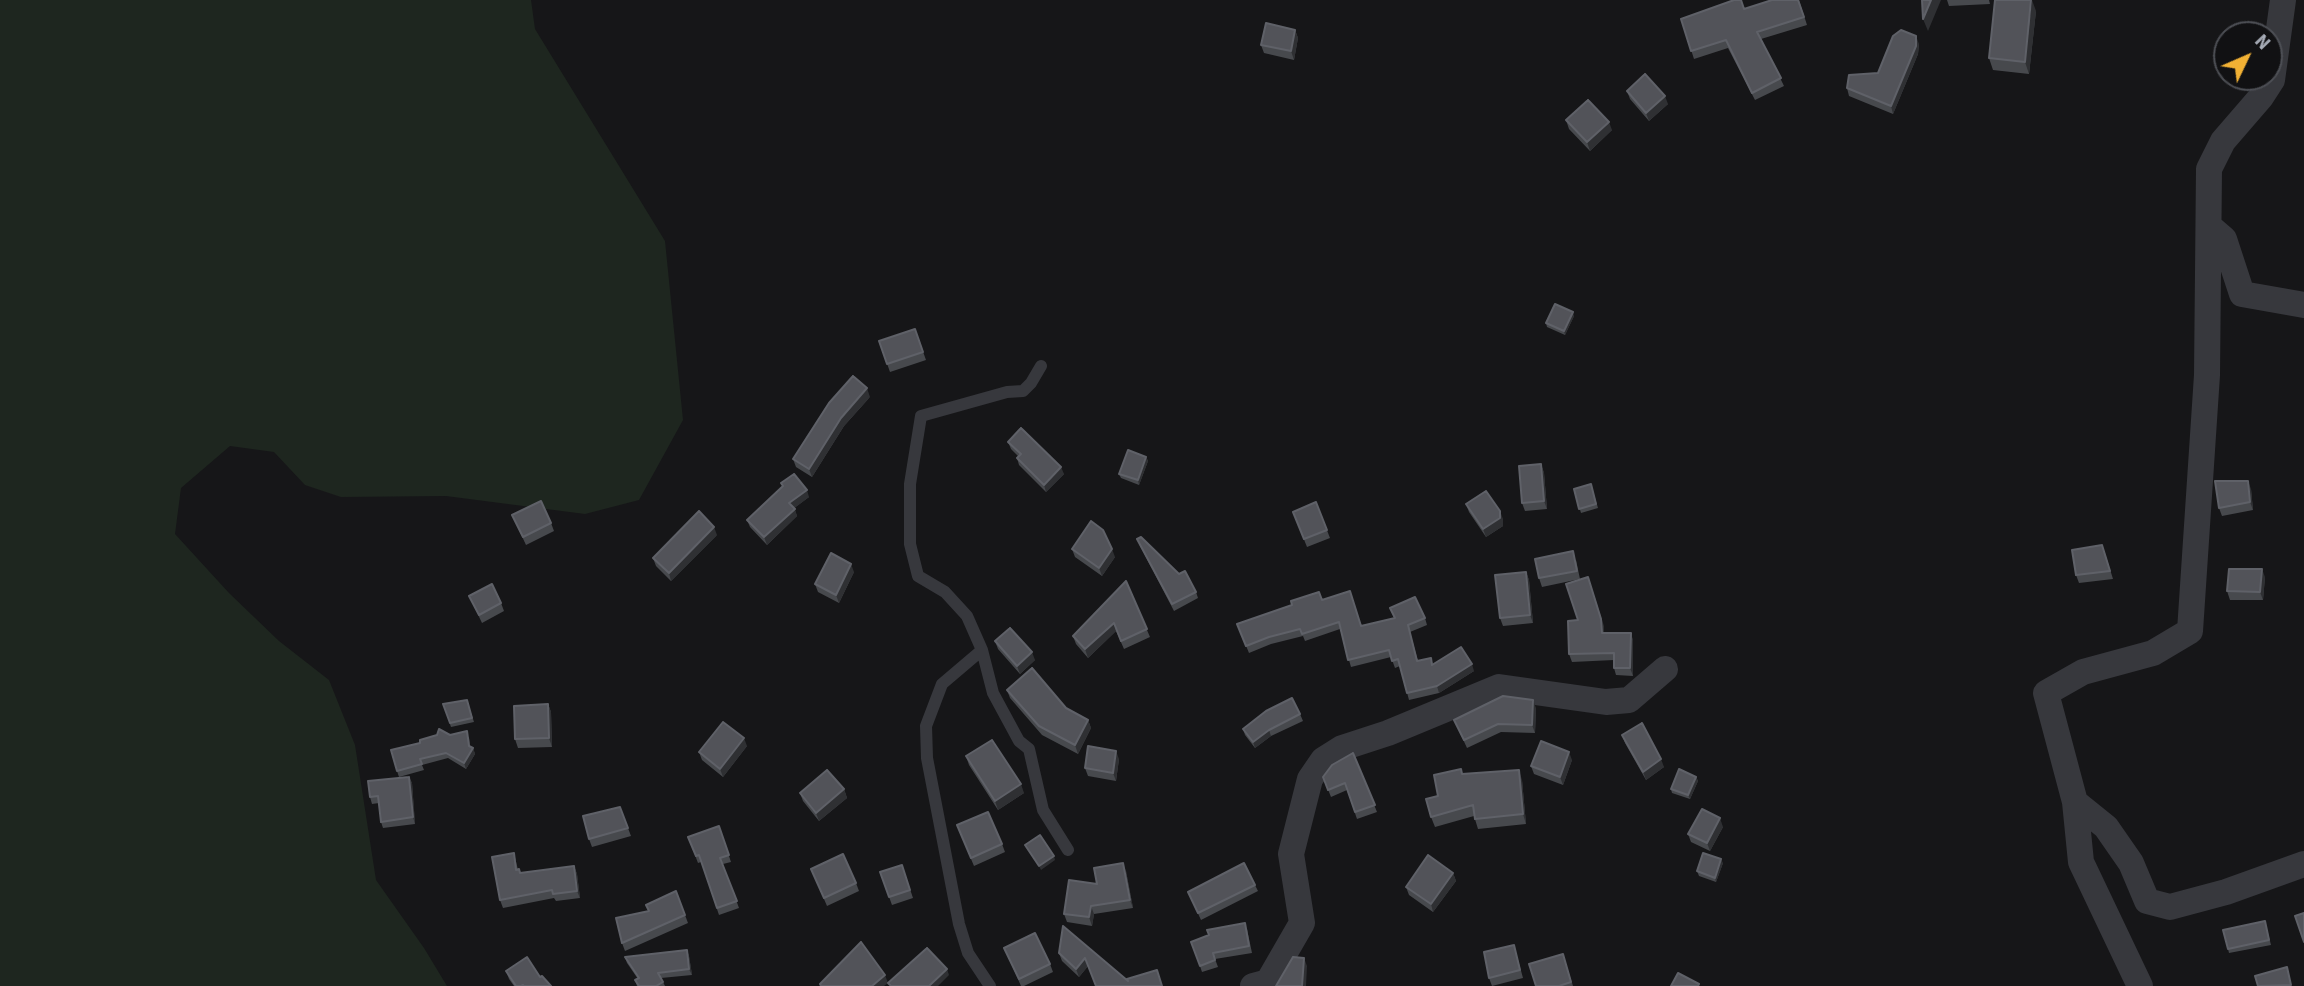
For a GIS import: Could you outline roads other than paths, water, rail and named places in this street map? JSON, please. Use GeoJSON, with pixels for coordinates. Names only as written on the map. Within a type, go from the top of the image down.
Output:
{"type":"FeatureCollection","features":[{"type":"Feature","properties":{"kind":"street"},"geometry":{"type":"LineString","coordinates":[[2140,986],[2081,862],[2075,802],[2046,693],[2083,672],[2153,653],[2190,631],[2207,375],[2209,169],[2223,141],[2272,80],[2283,0]]}},
{"type":"Feature","properties":{"kind":"street"},"geometry":{"type":"LineString","coordinates":[[2209,226],[2224,239],[2242,294],[2304,305]]}},
{"type":"Feature","properties":{"kind":"street"},"geometry":{"type":"LineString","coordinates":[[1253,986],[1268,982],[1302,923],[1291,854],[1310,779],[1323,760],[1342,748],[1388,733],[1499,687],[1606,702],[1629,700],[1665,669]]}},
{"type":"Feature","properties":{"kind":"street"},"geometry":{"type":"LineString","coordinates":[[2075,802],[2106,827],[2131,863],[2147,901],[2170,907],[2226,891],[2304,863]]}},
{"type":"Feature","properties":{"kind":"lane"},"geometry":{"type":"LineString","coordinates":[[1041,366],[1023,391],[1007,392],[921,416],[909,484],[910,544],[918,576],[945,592],[967,616],[982,650],[993,693],[1019,741],[1029,749],[1043,810],[1068,850]]}},
{"type":"Feature","properties":{"kind":"lane"},"geometry":{"type":"LineString","coordinates":[[982,650],[942,684],[926,726],[926,737],[927,758],[959,924],[968,953],[990,986]]}}]}
